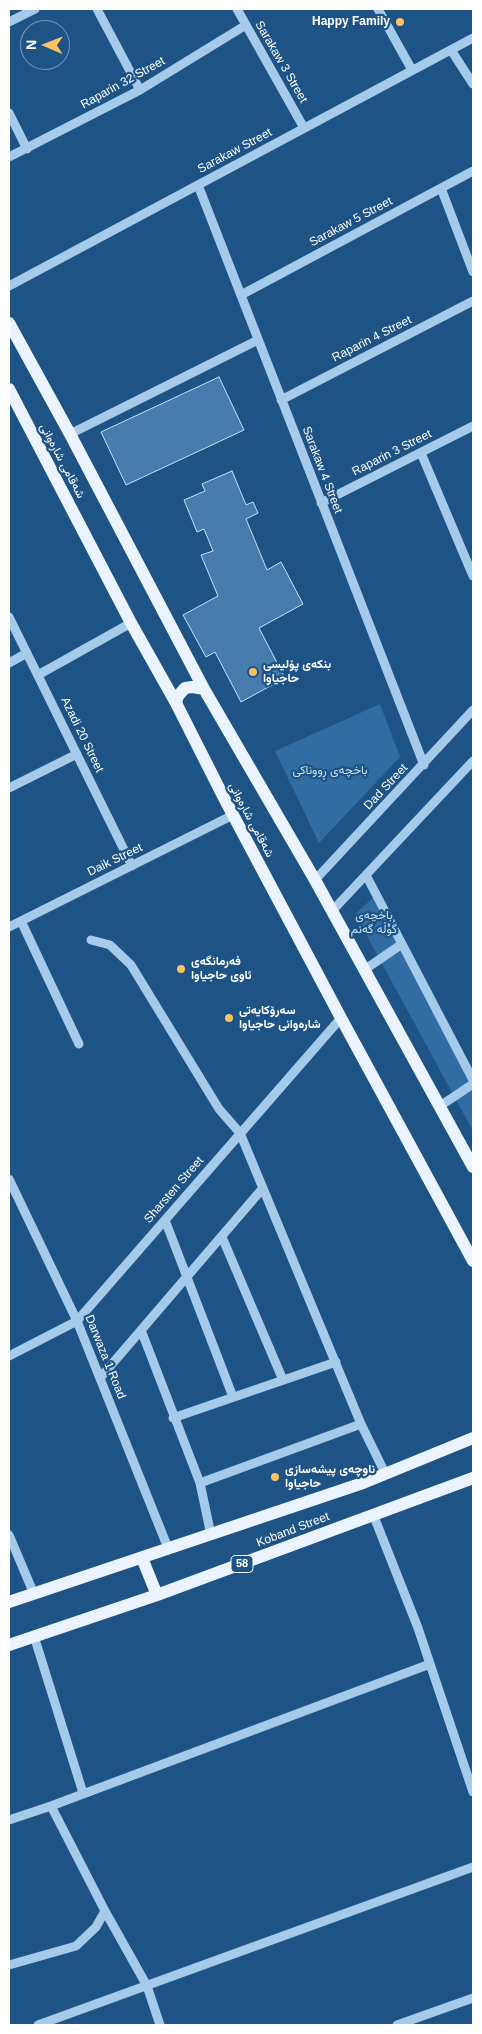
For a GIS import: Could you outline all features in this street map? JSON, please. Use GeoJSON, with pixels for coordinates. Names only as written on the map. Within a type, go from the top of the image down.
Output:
{"type":"FeatureCollection","features":[{"type":"Feature","properties":{"kind":"main road","name":"شەقامی شارەوانی"},"geometry":{"type":"LineString","coordinates":[[9,323],[70,434],[204,690],[315,880],[473,1166]]}},
{"type":"Feature","properties":{"kind":"main road","name":"شەقامی شارەوانی"},"geometry":{"type":"LineString","coordinates":[[9,389],[341,1018],[473,1260]]}},
{"type":"Feature","properties":{"kind":"main road"},"geometry":{"type":"LineString","coordinates":[[176,704],[178,696],[186,688],[192,687],[204,690]]}},
{"type":"Feature","properties":{"kind":"main road","name":"Koband Street"},"geometry":{"type":"LineString","coordinates":[[9,1602],[363,1483],[473,1438]]}},
{"type":"Feature","properties":{"kind":"main road","name":"Koband Street"},"geometry":{"type":"LineString","coordinates":[[9,1645],[157,1595],[373,1514],[469,1482]]}},
{"type":"Feature","properties":{"kind":"main road"},"geometry":{"type":"LineString","coordinates":[[142,1558],[157,1595]]}},
{"type":"Feature","properties":{"kind":"street"},"geometry":{"type":"LineString","coordinates":[[9,22],[36,9]]}},
{"type":"Feature","properties":{"kind":"street"},"geometry":{"type":"LineString","coordinates":[[97,9],[140,90]]}},
{"type":"Feature","properties":{"kind":"street","name":"Sarakaw 3 Street"},"geometry":{"type":"LineString","coordinates":[[236,9],[304,128]]}},
{"type":"Feature","properties":{"kind":"street"},"geometry":{"type":"LineString","coordinates":[[378,9],[412,70]]}},
{"type":"Feature","properties":{"kind":"street","name":"Raparin 32 Street"},"geometry":{"type":"LineString","coordinates":[[9,157],[140,90],[246,24]]}},
{"type":"Feature","properties":{"kind":"street","name":"Sarakaw Street"},"geometry":{"type":"LineString","coordinates":[[9,286],[473,38]]}},
{"type":"Feature","properties":{"kind":"street"},"geometry":{"type":"LineString","coordinates":[[451,50],[473,84]]}},
{"type":"Feature","properties":{"kind":"street"},"geometry":{"type":"LineString","coordinates":[[9,113],[27,149]]}},
{"type":"Feature","properties":{"kind":"street","name":"Sarakaw 5 Street"},"geometry":{"type":"LineString","coordinates":[[241,295],[473,171]]}},
{"type":"Feature","properties":{"kind":"street","name":"Sarakaw 4 Street"},"geometry":{"type":"LineString","coordinates":[[198,185],[424,765]]}},
{"type":"Feature","properties":{"kind":"street"},"geometry":{"type":"LineString","coordinates":[[441,188],[473,272]]}},
{"type":"Feature","properties":{"kind":"street","name":"Raparin 4 Street"},"geometry":{"type":"LineString","coordinates":[[281,400],[473,301]]}},
{"type":"Feature","properties":{"kind":"street"},"geometry":{"type":"LineString","coordinates":[[70,434],[258,340]]}},
{"type":"Feature","properties":{"kind":"street","name":"Raparin 3 Street"},"geometry":{"type":"LineString","coordinates":[[321,503],[473,426]]}},
{"type":"Feature","properties":{"kind":"street"},"geometry":{"type":"LineString","coordinates":[[421,453],[473,576]]}},
{"type":"Feature","properties":{"kind":"street","name":"Azadi 20 Street"},"geometry":{"type":"LineString","coordinates":[[9,616],[132,866]]}},
{"type":"Feature","properties":{"kind":"street"},"geometry":{"type":"LineString","coordinates":[[38,675],[131,623]]}},
{"type":"Feature","properties":{"kind":"street"},"geometry":{"type":"LineString","coordinates":[[9,663],[27,653]]}},
{"type":"Feature","properties":{"kind":"street","name":"Dad Street"},"geometry":{"type":"LineString","coordinates":[[315,880],[424,765],[473,710]]}},
{"type":"Feature","properties":{"kind":"street"},"geometry":{"type":"LineString","coordinates":[[9,788],[77,754]]}},
{"type":"Feature","properties":{"kind":"street"},"geometry":{"type":"LineString","coordinates":[[332,911],[473,761]]}},
{"type":"Feature","properties":{"kind":"street","name":"Daik Street"},"geometry":{"type":"LineString","coordinates":[[9,927],[233,815]]}},
{"type":"Feature","properties":{"kind":"street"},"geometry":{"type":"LineString","coordinates":[[366,875],[473,1080]]}},
{"type":"Feature","properties":{"kind":"street"},"geometry":{"type":"LineString","coordinates":[[21,921],[79,1044]]}},
{"type":"Feature","properties":{"kind":"street"},"geometry":{"type":"LineString","coordinates":[[91,940],[110,945],[131,965],[219,1109],[240,1133],[361,1424],[385,1473]]}},
{"type":"Feature","properties":{"kind":"street"},"geometry":{"type":"LineString","coordinates":[[364,970],[402,944]]}},
{"type":"Feature","properties":{"kind":"street","name":"Sharsten Street"},"geometry":{"type":"LineString","coordinates":[[9,1356],[77,1321],[341,1018]]}},
{"type":"Feature","properties":{"kind":"street"},"geometry":{"type":"LineString","coordinates":[[440,1106],[473,1084]]}},
{"type":"Feature","properties":{"kind":"street","name":"Darwaza 1 Road"},"geometry":{"type":"LineString","coordinates":[[9,1179],[77,1321],[168,1548]]}},
{"type":"Feature","properties":{"kind":"street"},"geometry":{"type":"LineString","coordinates":[[100,1378],[264,1188]]}},
{"type":"Feature","properties":{"kind":"street"},"geometry":{"type":"LineString","coordinates":[[165,1220],[233,1397]]}},
{"type":"Feature","properties":{"kind":"street"},"geometry":{"type":"LineString","coordinates":[[222,1236],[283,1380]]}},
{"type":"Feature","properties":{"kind":"street"},"geometry":{"type":"LineString","coordinates":[[141,1330],[173,1418],[200,1483],[211,1535]]}},
{"type":"Feature","properties":{"kind":"street"},"geometry":{"type":"LineString","coordinates":[[173,1418],[336,1362]]}},
{"type":"Feature","properties":{"kind":"street"},"geometry":{"type":"LineString","coordinates":[[200,1483],[361,1424]]}},
{"type":"Feature","properties":{"kind":"street"},"geometry":{"type":"LineString","coordinates":[[373,1514],[418,1628],[473,1792]]}},
{"type":"Feature","properties":{"kind":"street"},"geometry":{"type":"LineString","coordinates":[[9,1535],[34,1594]]}},
{"type":"Feature","properties":{"kind":"street"},"geometry":{"type":"LineString","coordinates":[[34,1636],[84,1794]]}},
{"type":"Feature","properties":{"kind":"street"},"geometry":{"type":"LineString","coordinates":[[9,1820],[84,1794],[430,1664]]}},
{"type":"Feature","properties":{"kind":"street"},"geometry":{"type":"LineString","coordinates":[[51,1806],[105,1911],[147,1986],[160,2025]]}},
{"type":"Feature","properties":{"kind":"street"},"geometry":{"type":"LineString","coordinates":[[38,2025],[473,1867]]}},
{"type":"Feature","properties":{"kind":"street"},"geometry":{"type":"LineString","coordinates":[[9,1965],[76,1946],[96,1928],[105,1911]]}},
{"type":"Feature","properties":{"kind":"street"},"geometry":{"type":"LineString","coordinates":[[397,2025],[473,1998]]}},
{"type":"Feature","properties":{"kind":"green space","name":"باخچەی ڕووناکی"},"geometry":{"type":"Polygon","coordinates":[[[380,704],[400,757],[319,843],[275,751],[380,704]]]}},
{"type":"Feature","properties":{"kind":"green space","name":"باخچەی گوڵە گەنم"},"geometry":{"type":"Polygon","coordinates":[[[374,897],[473,1080],[473,1131],[355,914],[374,897]]]}},
{"type":"Feature","properties":{"kind":"building"},"geometry":{"type":"Polygon","coordinates":[[[219,377],[244,430],[126,485],[101,432],[219,377]]]}},
{"type":"Feature","properties":{"kind":"building"},"geometry":{"type":"Polygon","coordinates":[[[232,471],[246,505],[253,502],[258,513],[246,519],[267,570],[281,562],[303,604],[259,628],[285,678],[241,702],[215,652],[206,657],[183,615],[218,596],[201,555],[213,551],[204,529],[197,532],[184,500],[205,491],[202,484],[232,471]]]}},
{"type":"Feature","properties":{"kind":"place","name":"Happy Family"},"geometry":{"type":"Point","coordinates":[400,22]}},
{"type":"Feature","properties":{"kind":"place","name":"بنکەی پۆلیسی حاجیاوا"},"geometry":{"type":"Point","coordinates":[253,672]}},
{"type":"Feature","properties":{"kind":"place","name":"فەرمانگەی ئاوی حاجیاوا"},"geometry":{"type":"Point","coordinates":[181,969]}},
{"type":"Feature","properties":{"kind":"place","name":"سەرۆکایەتی شارەوانی حاجیاوا"},"geometry":{"type":"Point","coordinates":[229,1018]}},
{"type":"Feature","properties":{"kind":"place","name":"ناوچەی پیشەسازی حاجیاوا"},"geometry":{"type":"Point","coordinates":[275,1477]}}]}
